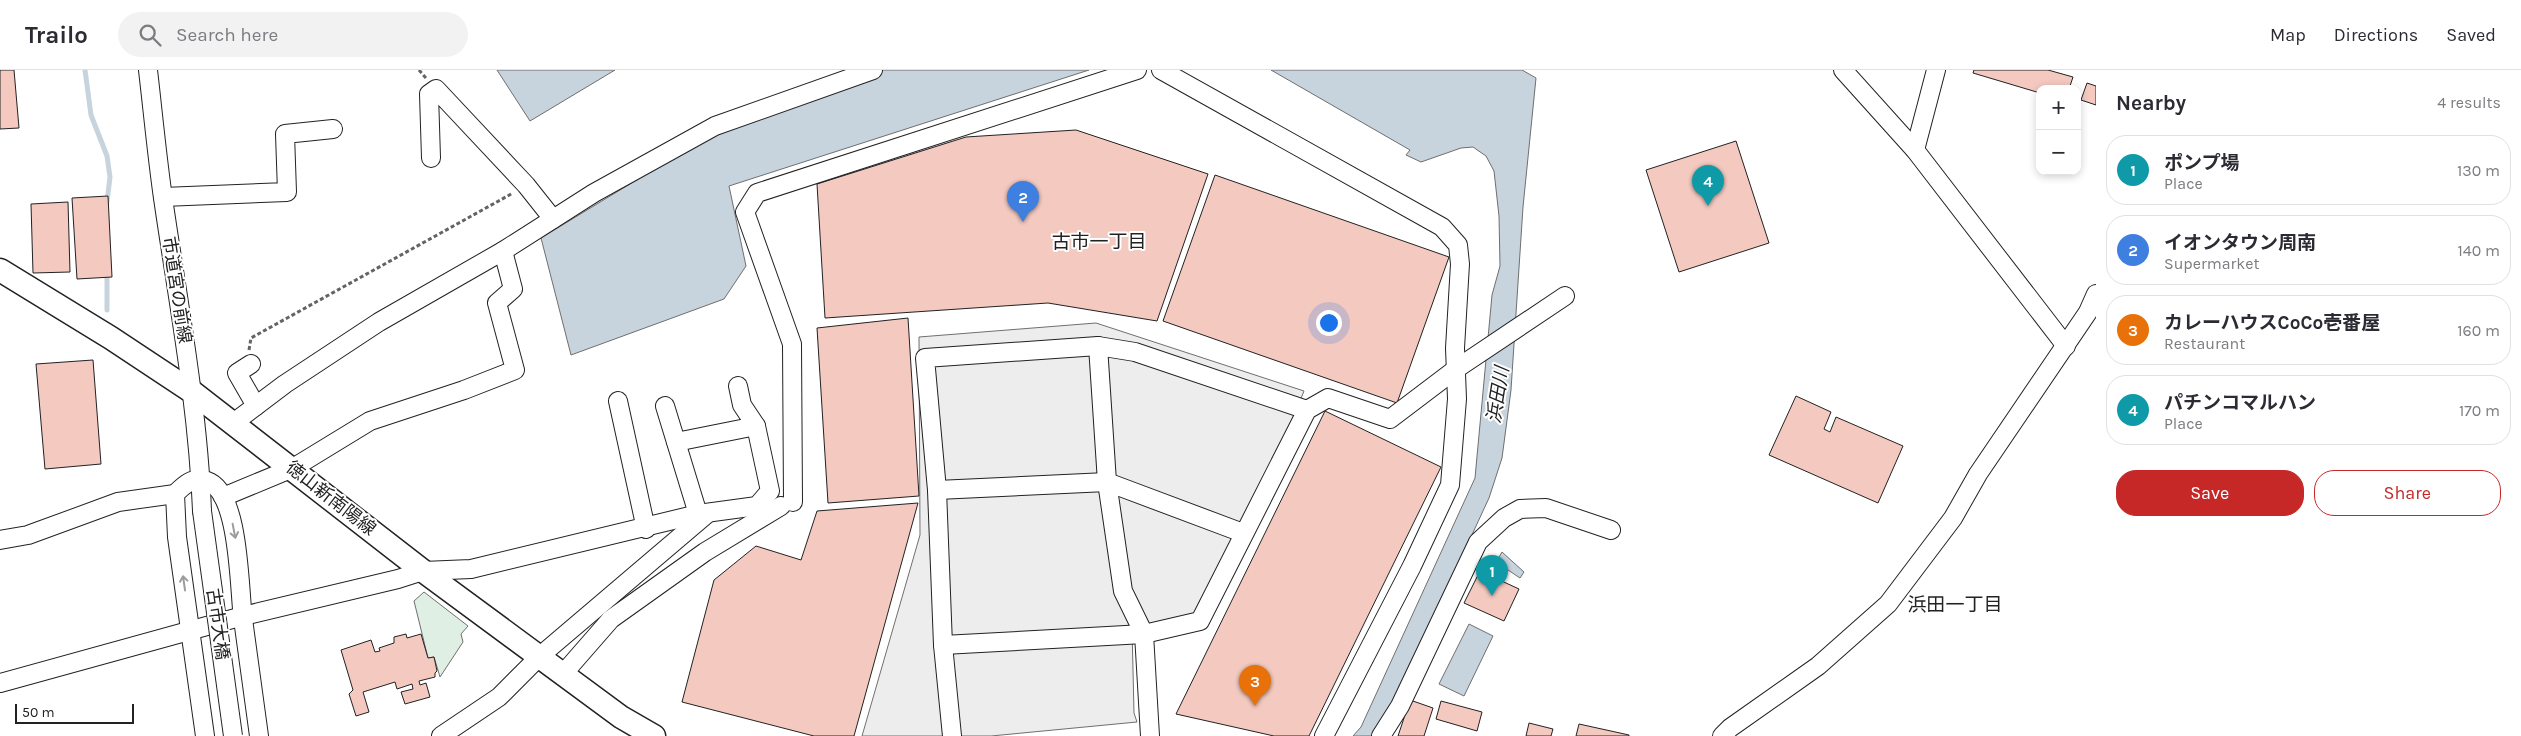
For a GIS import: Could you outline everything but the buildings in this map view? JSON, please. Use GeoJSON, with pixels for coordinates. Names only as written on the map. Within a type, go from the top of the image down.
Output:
{"type":"FeatureCollection","features":[{"type":"Feature","properties":{"kind":"main road","name":"徳山新南陽線"},"geometry":{"type":"LineString","coordinates":[[0,270],[111,338],[191,391],[232,424],[293,468],[423,571],[621,717],[654,736]]}},
{"type":"Feature","properties":{"kind":"street","name":"市道宮の前線"},"geometry":{"type":"LineString","coordinates":[[148,70],[163,198],[186,346],[201,478],[202,511]]}},
{"type":"Feature","properties":{"kind":"street"},"geometry":{"type":"LineString","coordinates":[[232,424],[379,322],[503,251],[594,193],[715,126],[873,70]]}},
{"type":"Feature","properties":{"kind":"street"},"geometry":{"type":"LineString","coordinates":[[563,674],[611,619],[705,552],[787,504],[792,344],[744,212],[757,193],[1137,70]]}},
{"type":"Feature","properties":{"kind":"street"},"geometry":{"type":"LineString","coordinates":[[1161,70],[1442,228],[1458,245],[1460,264],[1455,348],[1457,399],[1450,485],[1412,566],[1324,736]]}},
{"type":"Feature","properties":{"kind":"street"},"geometry":{"type":"LineString","coordinates":[[1843,70],[1915,150],[2066,346]]}},
{"type":"Feature","properties":{"kind":"street"},"geometry":{"type":"LineString","coordinates":[[1915,150],[1936,70]]}},
{"type":"Feature","properties":{"kind":"street"},"geometry":{"type":"LineString","coordinates":[[431,158],[429,94],[436,89],[526,185],[553,219]]}},
{"type":"Feature","properties":{"kind":"street"},"geometry":{"type":"LineString","coordinates":[[163,198],[287,192],[285,134],[332,129]]}},
{"type":"Feature","properties":{"kind":"street"},"geometry":{"type":"LineString","coordinates":[[223,497],[293,468],[370,421],[464,390],[514,370],[497,302],[513,289],[503,251]]}},
{"type":"Feature","properties":{"kind":"street"},"geometry":{"type":"LineString","coordinates":[[1722,736],[1730,728],[1818,666],[1888,604],[1953,518],[1978,474],[2088,312],[2096,294]]}},
{"type":"Feature","properties":{"kind":"street"},"geometry":{"type":"LineString","coordinates":[[943,645],[1144,634],[1200,622],[1243,533],[1307,410],[1328,398],[1390,419],[1456,369],[1565,296]]}},
{"type":"Feature","properties":{"kind":"street"},"geometry":{"type":"LineString","coordinates":[[952,736],[943,645],[937,490],[925,358],[1098,346],[1135,352],[1307,410]]}},
{"type":"Feature","properties":{"kind":"street"},"geometry":{"type":"LineString","coordinates":[[1098,346],[1107,482],[1123,590],[1144,634],[1150,736]]}},
{"type":"Feature","properties":{"kind":"street"},"geometry":{"type":"LineString","coordinates":[[251,364],[237,373],[256,406]]}},
{"type":"Feature","properties":{"kind":"street"},"geometry":{"type":"LineString","coordinates":[[0,684],[243,616],[398,579],[423,571],[471,569],[646,529],[704,513],[758,506],[770,491],[756,426],[742,405],[738,386]]}},
{"type":"Feature","properties":{"kind":"street"},"geometry":{"type":"LineString","coordinates":[[618,401],[646,529]]}},
{"type":"Feature","properties":{"kind":"street"},"geometry":{"type":"LineString","coordinates":[[665,406],[676,442],[704,513]]}},
{"type":"Feature","properties":{"kind":"street"},"geometry":{"type":"LineString","coordinates":[[676,442],[756,426]]}},
{"type":"Feature","properties":{"kind":"street"},"geometry":{"type":"LineString","coordinates":[[0,540],[28,535],[118,502],[175,494],[185,482],[201,478],[213,483],[223,497],[234,528],[243,616],[259,736]]}},
{"type":"Feature","properties":{"kind":"street"},"geometry":{"type":"LineString","coordinates":[[937,490],[1107,482],[1243,533]]}},
{"type":"Feature","properties":{"kind":"street"},"geometry":{"type":"LineString","coordinates":[[175,494],[177,538],[205,736]]}},
{"type":"Feature","properties":{"kind":"street"},"geometry":{"type":"LineString","coordinates":[[1381,736],[1400,706],[1478,542],[1504,518],[1520,509],[1546,508],[1611,530]]}},
{"type":"Feature","properties":{"kind":"street","name":"古市大橋"},"geometry":{"type":"LineString","coordinates":[[202,511],[233,736]]}},
{"type":"Feature","properties":{"kind":"street"},"geometry":{"type":"LineString","coordinates":[[441,736],[499,697],[540,656],[704,513]]}},
{"type":"Feature","properties":{"kind":"path"},"geometry":{"type":"LineString","coordinates":[[251,364],[248,356],[252,338],[526,185]]}},
{"type":"Feature","properties":{"kind":"green space"},"geometry":{"type":"Polygon","coordinates":[[[424,592],[468,626],[461,634],[463,642],[440,677],[434,657],[428,658],[414,601],[424,592]]]}},
{"type":"Feature","properties":{"kind":"shaded area"},"geometry":{"type":"Polygon","coordinates":[[[1096,323],[1304,391],[1193,632],[1132,628],[1134,713],[1137,722],[991,736],[862,736],[920,535],[919,337],[1096,323]]]}},
{"type":"Feature","properties":{"kind":"water"},"geometry":{"type":"Polygon","coordinates":[[[497,70],[615,70],[530,121],[497,70]]]}},
{"type":"Feature","properties":{"kind":"water"},"geometry":{"type":"Polygon","coordinates":[[[880,70],[1089,70],[729,186],[746,266],[724,299],[571,355],[541,238],[717,131],[880,70]]]}},
{"type":"Feature","properties":{"kind":"water","name":"浜田川"},"geometry":{"type":"Polygon","coordinates":[[[1271,70],[1522,70],[1536,78],[1523,207],[1511,390],[1502,458],[1489,498],[1394,703],[1372,736],[1353,736],[1361,727],[1475,478],[1492,295],[1500,266],[1499,216],[1494,171],[1486,156],[1473,147],[1461,148],[1421,162],[1406,155],[1410,150],[1271,70]]]}},
{"type":"Feature","properties":{"kind":"water"},"geometry":{"type":"Polygon","coordinates":[[[1502,552],[1524,572],[1520,578],[1496,562],[1502,552]]]}},
{"type":"Feature","properties":{"kind":"water"},"geometry":{"type":"Polygon","coordinates":[[[1469,624],[1493,636],[1464,696],[1439,684],[1469,624]]]}},
{"type":"Feature","properties":{"kind":"waterway"},"geometry":{"type":"LineString","coordinates":[[85,70],[91,115],[107,156],[110,177],[107,202]]}},
{"type":"Feature","properties":{"kind":"waterway"},"geometry":{"type":"LineString","coordinates":[[107,273],[107,310]]}},
{"type":"Feature","properties":{"kind":"place","name":"パチンコマルハン"},"geometry":{"type":"Point","coordinates":[1708,206]}},
{"type":"Feature","properties":{"kind":"place","name":"イオンタウン周南"},"geometry":{"type":"Point","coordinates":[1023,222]}},
{"type":"Feature","properties":{"kind":"place","name":"ポンプ場"},"geometry":{"type":"Point","coordinates":[1492,596]}},
{"type":"Feature","properties":{"kind":"place","name":"カレーハウスCoCo壱番屋"},"geometry":{"type":"Point","coordinates":[1255,706]}},
{"type":"Feature","properties":{"kind":"district","name":"古市一丁目"},"geometry":{"type":"Point","coordinates":[1099,242]}},
{"type":"Feature","properties":{"kind":"district","name":"浜田一丁目"},"geometry":{"type":"Point","coordinates":[1955,605]}}]}
